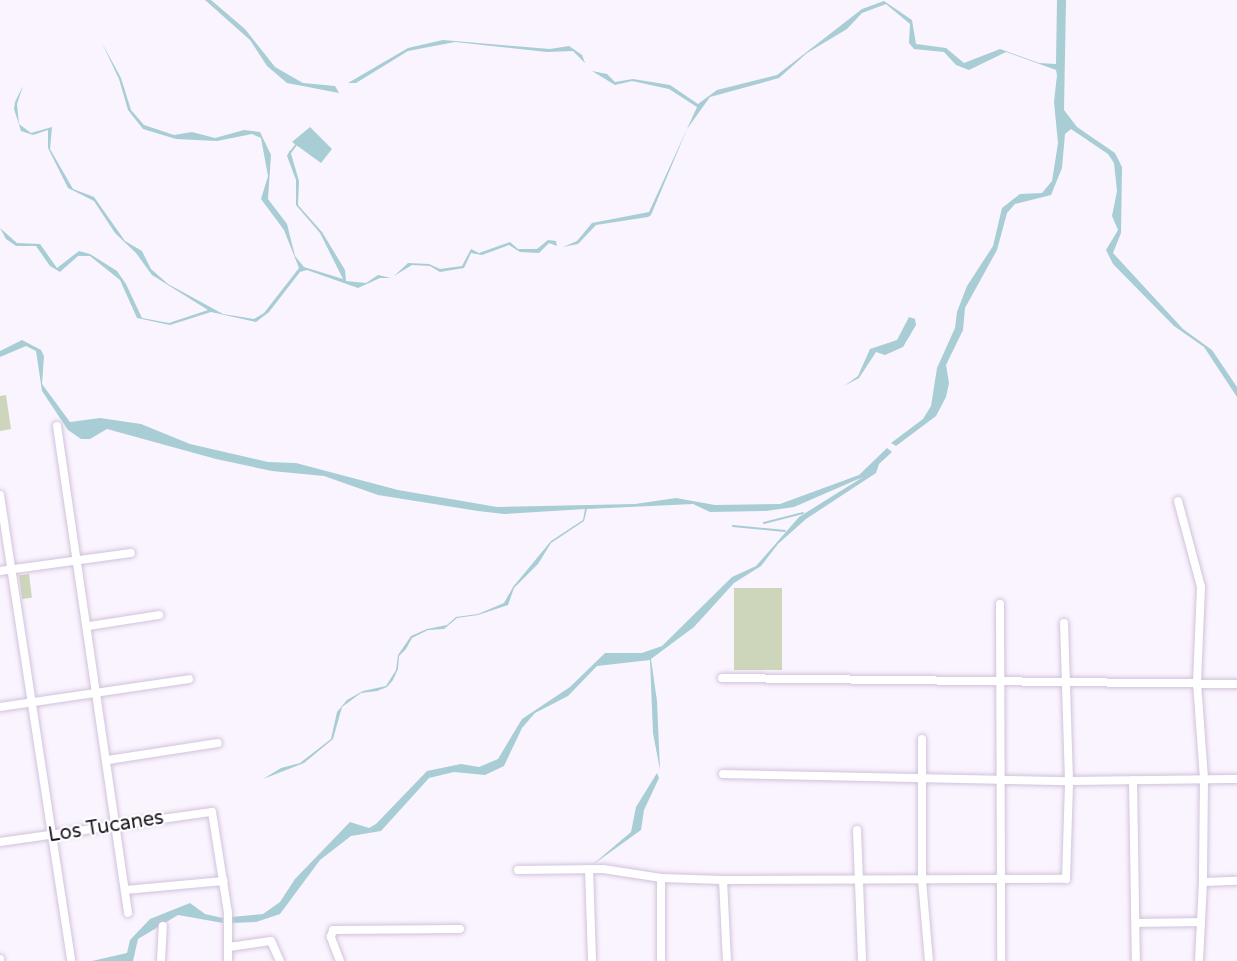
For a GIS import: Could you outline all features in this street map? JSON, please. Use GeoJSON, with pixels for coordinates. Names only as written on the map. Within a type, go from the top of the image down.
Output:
{"type":"FeatureCollection","features":[{"type":"Feature","properties":{"kind":"street"},"geometry":{"type":"LineString","coordinates":[[57,426],[89,626],[128,913]]}},
{"type":"Feature","properties":{"kind":"street"},"geometry":{"type":"LineString","coordinates":[[0,495],[71,961]]}},
{"type":"Feature","properties":{"kind":"street"},"geometry":{"type":"LineString","coordinates":[[1178,501],[1201,587],[1197,683],[1204,779],[1203,882],[1199,961]]}},
{"type":"Feature","properties":{"kind":"street"},"geometry":{"type":"LineString","coordinates":[[0,571],[131,553]]}},
{"type":"Feature","properties":{"kind":"street"},"geometry":{"type":"LineString","coordinates":[[1000,604],[1001,961]]}},
{"type":"Feature","properties":{"kind":"street"},"geometry":{"type":"LineString","coordinates":[[89,626],[159,615]]}},
{"type":"Feature","properties":{"kind":"street"},"geometry":{"type":"LineString","coordinates":[[518,870],[589,869],[661,878],[723,880],[1066,879],[1069,781],[1064,623]]}},
{"type":"Feature","properties":{"kind":"street"},"geometry":{"type":"LineString","coordinates":[[722,678],[1237,684]]}},
{"type":"Feature","properties":{"kind":"street"},"geometry":{"type":"LineString","coordinates":[[0,707],[189,679]]}},
{"type":"Feature","properties":{"kind":"street"},"geometry":{"type":"LineString","coordinates":[[922,739],[922,880],[929,961]]}},
{"type":"Feature","properties":{"kind":"street"},"geometry":{"type":"LineString","coordinates":[[108,760],[218,743]]}},
{"type":"Feature","properties":{"kind":"street"},"geometry":{"type":"LineString","coordinates":[[723,774],[921,776],[1069,781],[1237,779]]}},
{"type":"Feature","properties":{"kind":"street"},"geometry":{"type":"LineString","coordinates":[[1133,780],[1136,961]]}},
{"type":"Feature","properties":{"kind":"street","name":"Los Tucanes"},"geometry":{"type":"LineString","coordinates":[[0,842],[212,812],[224,882]]}},
{"type":"Feature","properties":{"kind":"street"},"geometry":{"type":"LineString","coordinates":[[856,830],[862,961]]}},
{"type":"Feature","properties":{"kind":"street"},"geometry":{"type":"LineString","coordinates":[[589,869],[592,961]]}},
{"type":"Feature","properties":{"kind":"street"},"geometry":{"type":"LineString","coordinates":[[661,878],[661,961]]}},
{"type":"Feature","properties":{"kind":"street"},"geometry":{"type":"LineString","coordinates":[[723,880],[727,961]]}},
{"type":"Feature","properties":{"kind":"street"},"geometry":{"type":"LineString","coordinates":[[1203,882],[1237,881]]}},
{"type":"Feature","properties":{"kind":"street"},"geometry":{"type":"LineString","coordinates":[[125,890],[224,882],[228,913],[228,961]]}},
{"type":"Feature","properties":{"kind":"street"},"geometry":{"type":"LineString","coordinates":[[1137,923],[1200,922]]}},
{"type":"Feature","properties":{"kind":"street"},"geometry":{"type":"LineString","coordinates":[[161,961],[163,926]]}},
{"type":"Feature","properties":{"kind":"street"},"geometry":{"type":"LineString","coordinates":[[340,961],[331,937],[333,930],[460,928]]}},
{"type":"Feature","properties":{"kind":"street"},"geometry":{"type":"LineString","coordinates":[[229,947],[271,941],[280,961]]}},
{"type":"Feature","properties":{"kind":"green space"},"geometry":{"type":"Polygon","coordinates":[[[6,395],[11,429],[0,431],[0,396],[6,395]]]}},
{"type":"Feature","properties":{"kind":"green space"},"geometry":{"type":"Polygon","coordinates":[[[29,574],[32,598],[22,599],[19,575],[29,574]]]}},
{"type":"Feature","properties":{"kind":"green space"},"geometry":{"type":"Polygon","coordinates":[[[734,588],[782,588],[782,670],[734,670],[734,588]]]}},
{"type":"Feature","properties":{"kind":"water"},"geometry":{"type":"Polygon","coordinates":[[[205,0],[211,0],[245,29],[275,67],[303,83],[335,86],[339,93],[287,83],[267,66],[250,40],[205,0]]]}},
{"type":"Feature","properties":{"kind":"water"},"geometry":{"type":"Polygon","coordinates":[[[1057,0],[1066,0],[1064,110],[1077,127],[1115,153],[1122,167],[1121,233],[1113,253],[1183,329],[1212,350],[1237,387],[1237,397],[1204,347],[1174,326],[1113,264],[1106,250],[1118,230],[1112,216],[1117,191],[1114,163],[1108,154],[1071,129],[1065,134],[1062,168],[1051,195],[1015,204],[1007,213],[997,250],[965,308],[963,330],[946,365],[949,383],[946,397],[936,416],[896,446],[891,443],[923,419],[931,406],[937,368],[955,328],[957,312],[967,286],[993,246],[1002,208],[1020,194],[1042,193],[1052,181],[1058,143],[1054,102],[1056,70],[1006,52],[969,70],[956,65],[944,52],[914,49],[909,43],[910,24],[886,4],[862,13],[847,29],[807,53],[779,78],[710,97],[687,129],[651,215],[596,225],[578,244],[563,247],[577,241],[592,223],[649,212],[697,107],[669,89],[632,81],[615,85],[592,71],[607,74],[615,82],[633,79],[670,85],[698,104],[717,90],[777,75],[862,9],[884,1],[912,20],[916,44],[946,48],[964,63],[1000,49],[1039,63],[1056,64],[1057,0]]]}},
{"type":"Feature","properties":{"kind":"water"},"geometry":{"type":"Polygon","coordinates":[[[443,40],[550,49],[569,46],[582,55],[585,63],[573,51],[547,52],[455,42],[408,51],[356,83],[348,83],[408,48],[443,40]]]}},
{"type":"Feature","properties":{"kind":"water"},"geometry":{"type":"Polygon","coordinates":[[[102,43],[121,78],[131,110],[144,125],[174,135],[192,132],[215,138],[244,130],[260,132],[271,155],[268,199],[287,224],[295,256],[304,267],[343,279],[320,233],[296,205],[296,180],[287,156],[290,150],[299,181],[298,205],[322,232],[345,270],[346,281],[366,283],[378,275],[391,278],[380,278],[358,288],[307,270],[300,272],[269,312],[256,322],[211,312],[170,325],[137,318],[120,280],[90,256],[78,256],[60,272],[50,266],[36,246],[16,246],[6,239],[0,228],[17,243],[40,244],[57,268],[79,251],[90,254],[117,271],[126,284],[142,318],[169,323],[208,310],[152,275],[136,253],[115,233],[94,201],[68,188],[48,148],[48,130],[33,135],[21,131],[14,109],[23,86],[17,104],[19,124],[31,133],[52,127],[50,149],[73,189],[94,197],[125,241],[142,251],[151,269],[168,284],[223,314],[254,319],[264,313],[299,268],[284,230],[261,199],[268,176],[261,138],[252,134],[217,141],[176,139],[143,129],[128,110],[119,79],[102,43]]]}},
{"type":"Feature","properties":{"kind":"water"},"geometry":{"type":"Polygon","coordinates":[[[310,127],[332,149],[321,163],[292,142],[310,127]]]}},
{"type":"Feature","properties":{"kind":"water"},"geometry":{"type":"Polygon","coordinates":[[[548,240],[556,241],[557,246],[549,243],[539,253],[520,252],[509,245],[482,255],[471,253],[464,268],[440,272],[430,266],[412,265],[394,276],[408,263],[429,264],[440,269],[462,266],[471,249],[479,253],[510,242],[518,249],[537,249],[548,240]]]}},
{"type":"Feature","properties":{"kind":"water"},"geometry":{"type":"Polygon","coordinates":[[[909,317],[915,319],[916,325],[903,347],[885,355],[876,352],[859,378],[844,386],[858,376],[870,349],[897,340],[909,317]]]}},
{"type":"Feature","properties":{"kind":"water"},"geometry":{"type":"Polygon","coordinates":[[[22,340],[41,350],[44,356],[42,384],[70,422],[100,418],[141,424],[190,444],[268,462],[296,463],[398,490],[497,507],[635,504],[676,498],[715,505],[780,504],[859,475],[887,448],[892,452],[879,464],[876,473],[806,519],[778,544],[761,566],[734,583],[694,627],[651,659],[657,701],[660,770],[653,733],[650,660],[597,666],[568,696],[535,713],[522,728],[504,766],[485,775],[454,772],[429,778],[381,831],[351,836],[320,860],[280,914],[256,922],[231,923],[231,917],[263,914],[280,902],[295,879],[350,822],[369,828],[376,824],[427,771],[461,764],[479,767],[498,759],[522,719],[570,687],[605,653],[642,653],[662,646],[732,577],[756,566],[799,517],[863,477],[794,507],[766,511],[710,512],[693,504],[587,509],[584,521],[551,543],[538,564],[514,588],[508,605],[478,615],[457,618],[444,629],[428,630],[412,638],[399,656],[398,669],[387,687],[361,693],[342,707],[333,739],[304,763],[263,779],[281,768],[300,763],[331,739],[337,712],[347,700],[363,691],[386,686],[396,670],[398,655],[411,636],[427,629],[447,625],[456,617],[478,614],[504,603],[513,587],[551,541],[583,520],[585,509],[504,514],[478,511],[378,495],[324,476],[272,471],[216,459],[107,429],[90,439],[81,439],[68,430],[42,391],[36,351],[26,346],[0,357],[0,351],[22,340]]]}},
{"type":"Feature","properties":{"kind":"water"},"geometry":{"type":"Polygon","coordinates":[[[657,773],[659,778],[644,810],[641,830],[591,866],[631,832],[636,807],[657,773]]]}},
{"type":"Feature","properties":{"kind":"water"},"geometry":{"type":"Polygon","coordinates":[[[190,903],[205,914],[223,918],[223,923],[178,915],[138,939],[133,961],[92,961],[127,953],[130,940],[150,919],[190,903]]]}},
{"type":"Feature","properties":{"kind":"waterway"},"geometry":{"type":"LineString","coordinates":[[290,153],[296,145]]}},
{"type":"Feature","properties":{"kind":"waterway"},"geometry":{"type":"LineString","coordinates":[[764,523],[803,513]]}},
{"type":"Feature","properties":{"kind":"waterway"},"geometry":{"type":"LineString","coordinates":[[733,526],[785,531]]}}]}
